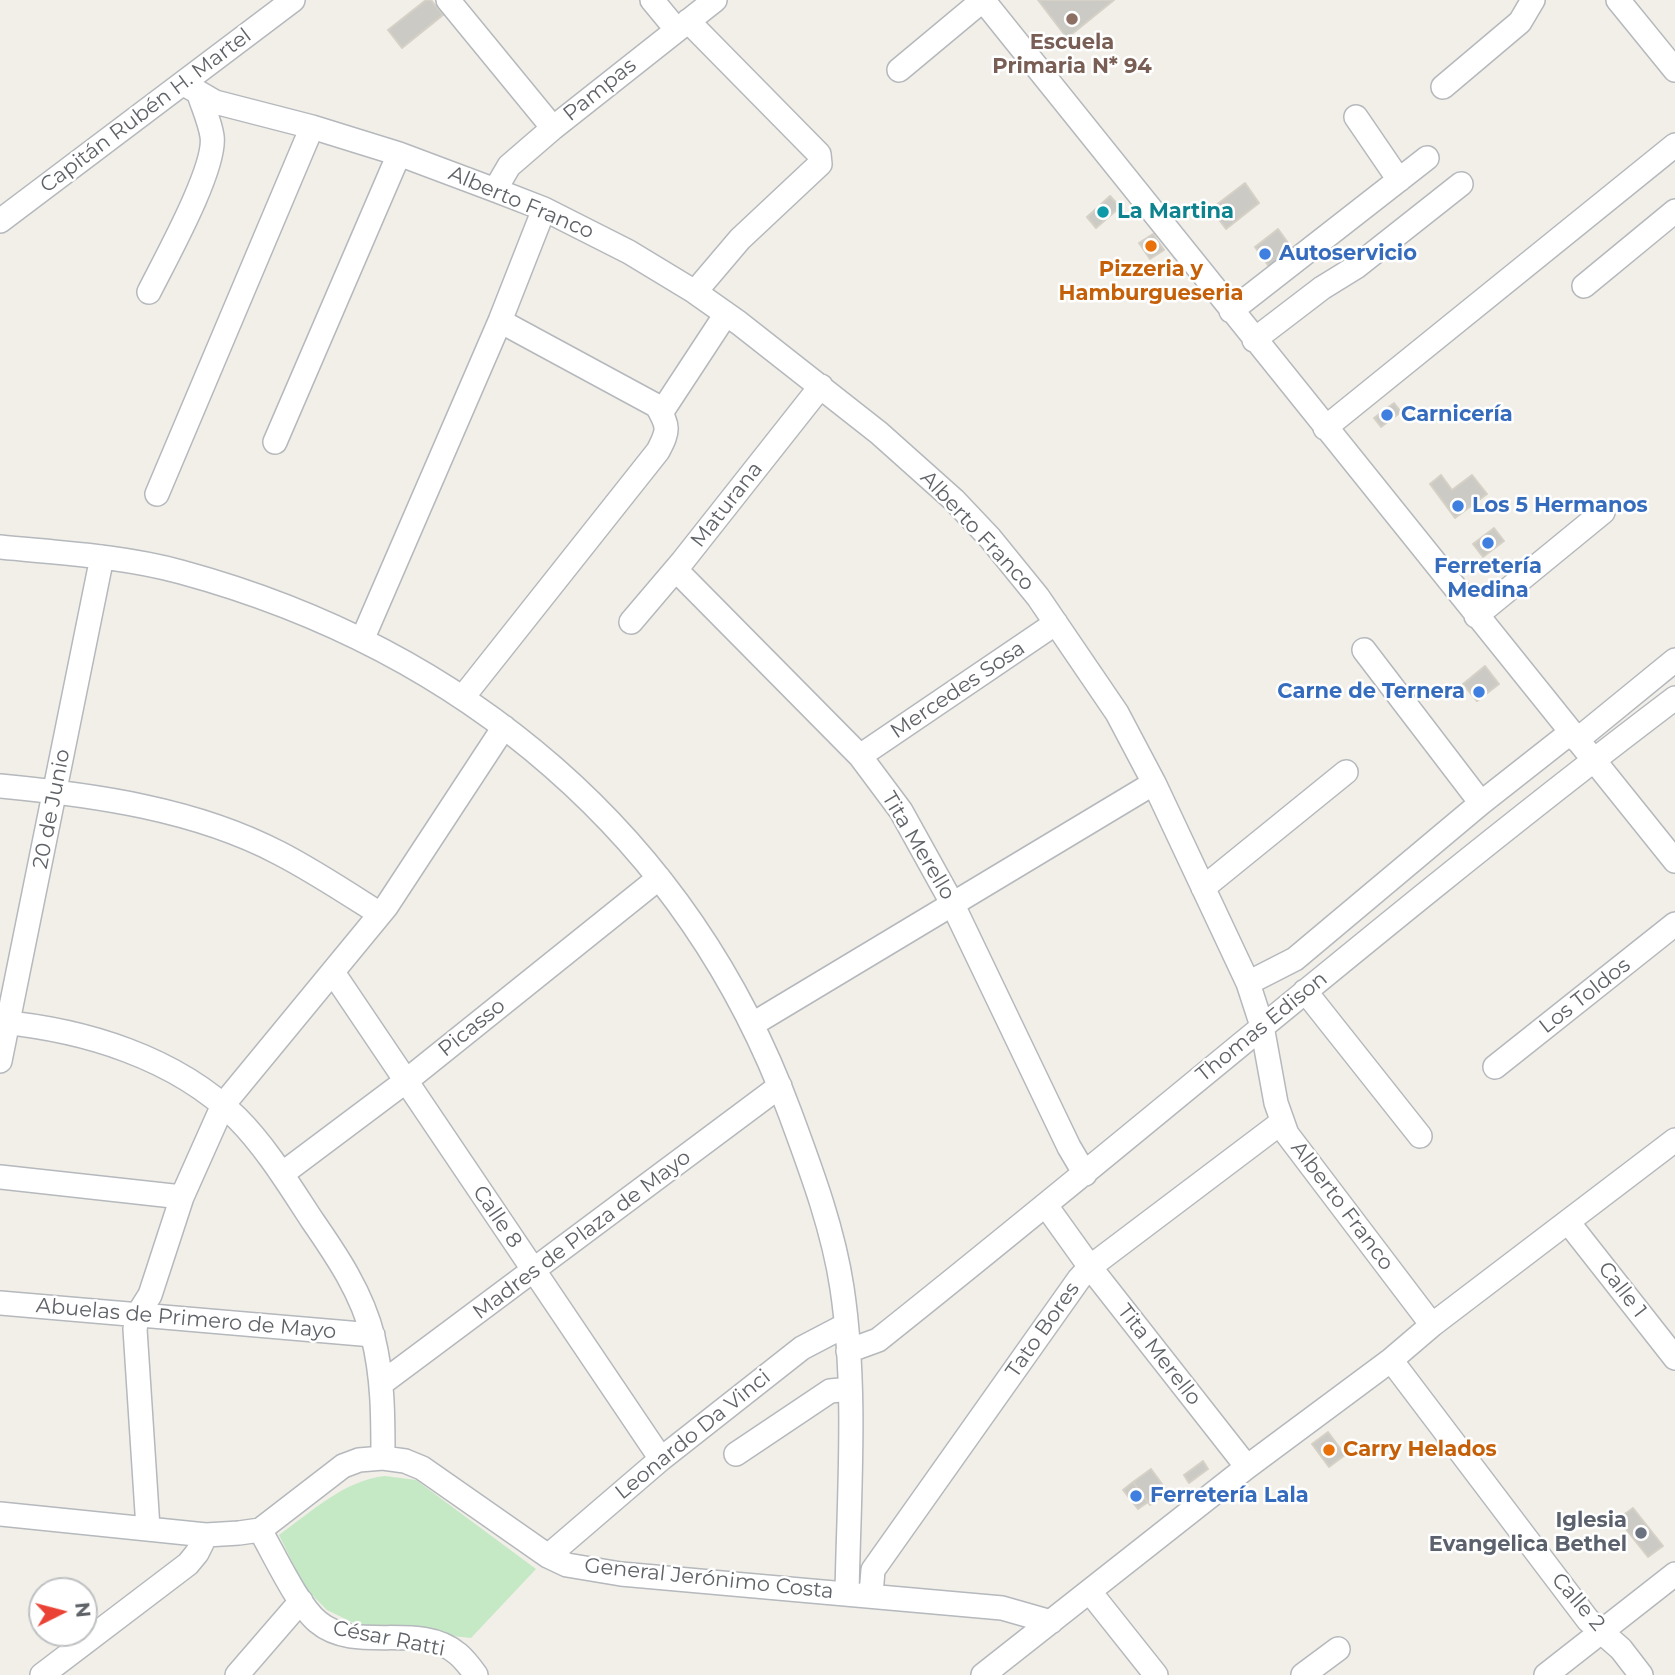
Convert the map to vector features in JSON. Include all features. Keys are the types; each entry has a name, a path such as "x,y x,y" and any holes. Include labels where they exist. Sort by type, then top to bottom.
{"street":[{"name":"Capitán Rubén H. Martel","path":"0,221 192,89 293,0"},
{"path":"448,0 553,128"},
{"path":"652,0 819,154 820,164 740,239 695,292"},
{"name":"Pampas","path":"495,190 509,166 715,0"},
{"path":"899,70 983,0 1675,861"},
{"path":"1443,87 1520,22 1533,0"},
{"path":"1618,0 1675,70"},
{"name":"Alberto Franco","path":"192,89 215,102 312,127 399,154 544,209 629,252 695,292 821,386 954,500 990,538 1038,597 1117,713 1154,783 1248,983 1262,1026 1276,1103 1287,1134 1432,1325"},
{"path":"149,292 205,175 212,149 212,135 192,89"},
{"path":"1356,117 1399,180"},
{"path":"157,494 312,127"},
{"path":"1325,428 1675,145"},
{"path":"275,442 399,154"},
{"path":"1231,311 1427,158"},
{"path":"1255,340 1322,288 1356,267 1461,184"},
{"path":"362,640 500,321 544,209"},
{"path":"1584,286 1675,211"},
{"path":"661,413 726,314"},
{"path":"463,697 658,451 667,433 666,421 657,406 500,321"},
{"name":"Maturana","path":"631,622 676,570 821,386"},
{"path":"1476,616 1603,512"},
{"path":"0,547 102,557 179,572 262,598 362,640 400,658 463,697 504,727 592,801 627,837 712,952 753,1024 780,1086 819,1191 842,1285 848,1351 850,1389 847,1593"},
{"name":"20 de Junio","path":"0,1061 4,1023 56,791 102,557"},
{"name":"Tita Merello","path":"676,570 860,756 901,811 952,903 1069,1147 1085,1174"},
{"name":"Mercedes Sosa","path":"860,756 1056,623"},
{"path":"1364,650 1481,803"},
{"name":"Thomas Edison","path":"1248,983 1295,959 1481,803 1675,660"},
{"name":"Thomas Edison","path":"848,1351 878,1340 1047,1207 1305,991 1592,761 1675,698"},
{"path":"148,1528 135,1329 138,1314 150,1295 182,1197 223,1105 334,974 380,915 504,727"},
{"path":"1203,888 1346,772"},
{"path":"753,1024 1154,783"},
{"path":"0,786 56,791 111,801 217,827 277,852 380,915"},
{"name":"Picasso","path":"282,1174 406,1082 659,878"},
{"name":"Los Toldos","path":"1495,1067 1675,924"},
{"name":"Calle 8","path":"334,974 661,1459"},
{"path":"1305,991 1420,1136"},
{"path":"4,1023 54,1030 113,1045 141,1056 186,1080 223,1105 239,1120 282,1174 345,1268 359,1298 373,1335 383,1383 383,1458"},
{"name":"Madres de Plaza de Mayo","path":"383,1383 780,1086"},
{"name":"Tato Bores","path":"871,1595 873,1570 1090,1267 1282,1122"},
{"path":"983,1675 1247,1468 1675,1140"},
{"path":"0,1177 182,1197"},
{"name":"Tita Merello","path":"1047,1207 1090,1267 1247,1468"},
{"name":"Calle 1","path":"1568,1222 1675,1358"},
{"name":"Abuelas de Primero de Mayo","path":"0,1303 373,1335"},
{"name":"Leonardo Da Vinci","path":"548,1556 661,1459 802,1348 846,1325"},
{"name":"Calle 2","path":"1391,1360 1588,1620 1621,1649 1641,1675"},
{"path":"736,1454 830,1391 850,1389"},
{"name":"General Jerónimo Costa","path":"260,1530 343,1466 359,1460 383,1458 405,1461 430,1472 548,1556 567,1564 621,1574 1002,1608 1051,1622"},
{"path":"0,1514 206,1535 260,1530"},
{"name":"César Ratti","path":"260,1530 301,1601 318,1623 352,1635 436,1643 457,1653 471,1673"},
{"path":"42,1675 188,1564 206,1535"},
{"path":"1546,1675 1675,1574"},
{"path":"1090,1592 1156,1675"},
{"path":"237,1675 301,1601"},
{"path":"1303,1675 1338,1649"}],"green space":[{"path":"385,1476 416,1480 536,1569 471,1638 360,1626 327,1610 305,1588 279,1535 342,1490"}],"building":[{"path":"426,0 431,0 443,15 402,48 388,30"},
{"name":"Escuela Primaria N* 94","path":"1038,0 1114,0 1067,38"},
{"path":"1245,183 1259,203 1226,229 1211,209"},
{"name":"La Martina","path":"1110,196 1120,207 1096,228 1087,217"},
{"path":"1278,229 1294,251 1270,268 1255,247"},
{"name":"Pizzeria y Hamburgueseria","path":"1153,234 1164,250 1150,259 1139,243"},
{"name":"Carnicería","path":"1394,403 1401,412 1381,427 1374,418"},
{"name":"Los 5 Hermanos","path":"1441,475 1452,490 1472,475 1487,494 1455,518 1430,484"},
{"name":"Ferretería Medina","path":"1494,528 1504,541 1483,557 1473,544"},
{"name":"Carne de Ternera","path":"1485,666 1499,684 1477,701 1463,684"},
{"name":"Carry Helados","path":"1328,1432 1345,1455 1329,1467 1312,1444"},
{"path":"1203,1461 1208,1469 1189,1483 1184,1475"},
{"path":"1151,1469 1168,1492 1150,1505 1133,1482"},
{"name":"Ferretería Lala","path":"1133,1482 1148,1502 1138,1509 1123,1490"},
{"name":"Iglesia Evangelica Bethel","path":"1633,1508 1663,1546 1648,1557 1618,1519"}],"place":[{"name":"Escuela Primaria N* 94","path":"1072,19"},
{"name":"La Martina","path":"1103,212"},
{"name":"Pizzeria y Hamburgueseria","path":"1151,246"},
{"name":"Autoservicio","path":"1265,254"},
{"name":"Carnicería","path":"1387,415"},
{"name":"Los 5 Hermanos","path":"1458,506"},
{"name":"Ferretería Medina","path":"1488,543"},
{"name":"Carne de Ternera","path":"1479,692"},
{"name":"Carry Helados","path":"1329,1450"},
{"name":"Ferretería Lala","path":"1136,1496"},
{"name":"Iglesia Evangelica Bethel","path":"1641,1533"}]}
